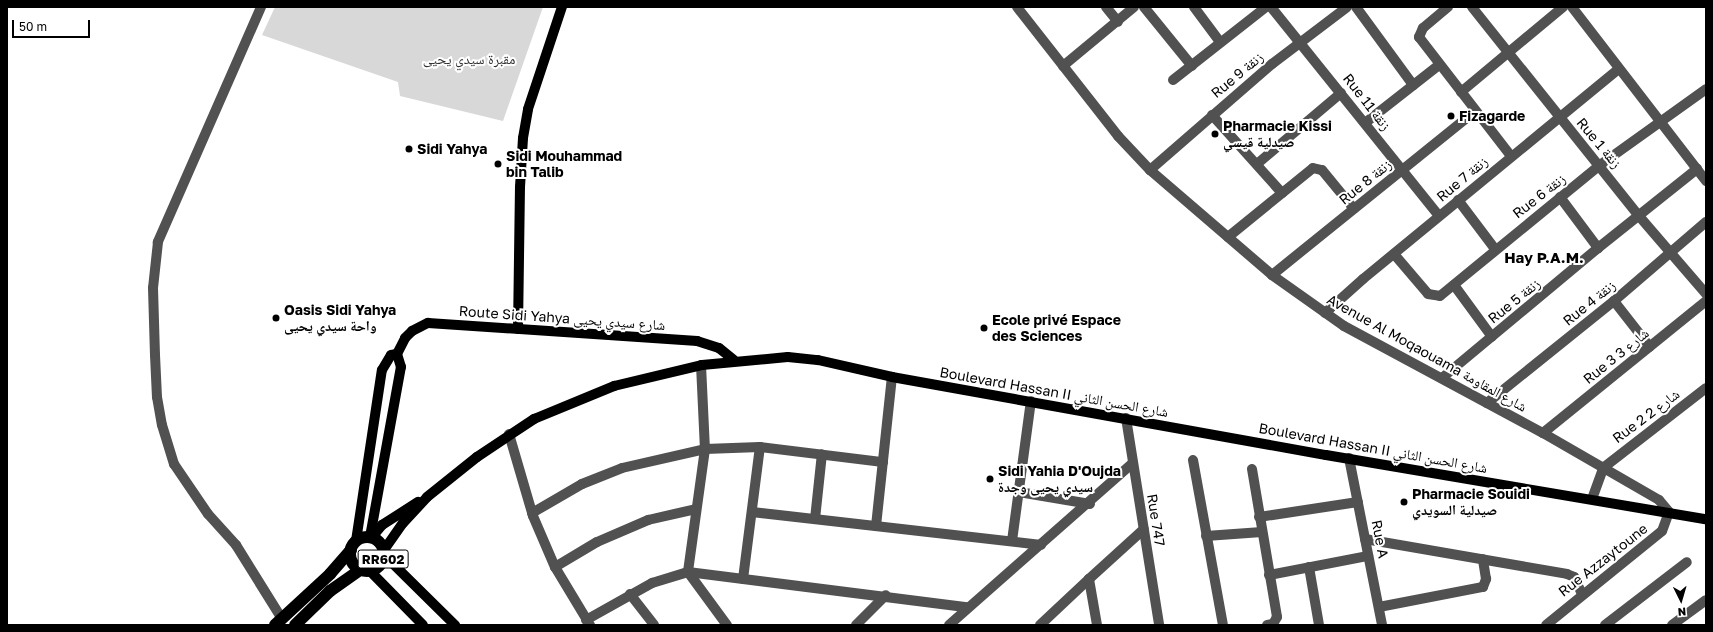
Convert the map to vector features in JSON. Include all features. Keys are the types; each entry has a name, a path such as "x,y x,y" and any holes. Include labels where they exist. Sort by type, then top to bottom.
{"highway":[{"name":"RR602","path":"279,622 330,574 354,546 371,537 380,542 384,552 379,566 365,570 330,591 295,625"},
{"name":"RR602","path":"354,546 353,562 365,570"}],"main road":[{"path":"518,329 520,187 524,138 528,110 562,7"},
{"name":"Route Sidi Yahya شارع سيدي يحيى","path":"354,546 382,370 391,355 397,354 405,338 412,331 428,324 697,341 719,348 734,360"},
{"name":"RR602","path":"371,537 380,479 401,367 397,354"},
{"name":"Boulevard Hassan II شارع الحسن الثاني","path":"371,537 382,525 396,514 427,497 509,434 534,419 614,386 701,365 734,360 788,357 818,360 892,377 1349,458 1706,519"},
{"path":"365,479 380,479"},
{"name":"Boulevard Hassan II شارع الحسن الثاني","path":"384,552 403,523 427,497"},
{"path":"384,552 455,625"},
{"path":"365,570 423,625"}],"street":[{"path":"261,7 158,242 153,288 157,397 162,425 174,464 208,514 236,545 279,622"},
{"name":"Avenue Al Moqaouama شارع المقاومة","path":"1017,7 1118,136 1150,170 1272,275 1325,313 1654,496 1669,512"},
{"path":"1106,7 1118,22"},
{"path":"1063,66 1118,22 1134,7"},
{"path":"1144,7 1192,66"},
{"path":"1194,7 1220,42"},
{"path":"1173,80 1266,7"},
{"name":"Rue 11 زنقة","path":"1271,7 1301,42 1439,216"},
{"path":"1356,7 1413,85"},
{"path":"1448,7 1418,34 1439,65 1511,156"},
{"name":"Rue 1 زنقة","path":"1472,7 1559,117 1600,165 1639,216 1706,294"},
{"path":"1461,92 1563,7"},
{"path":"1572,7 1663,122 1706,181"},
{"name":"Rue 9 زنقة","path":"1150,170 1212,115 1340,9"},
{"path":"1365,123 1439,65"},
{"name":"Rue 7 زنقة","path":"1325,313 1511,156 1620,69"},
{"name":"Rue 6 زنقة","path":"1394,254 1428,294 1437,297 1454,285 1495,249 1600,165 1663,122 1706,89"},
{"path":"1257,164 1341,93"},
{"name":"Rue 8 زنقة","path":"1272,275 1475,110"},
{"path":"1212,115 1282,193"},
{"path":"1228,237 1306,173 1317,167 1327,175 1354,209"},
{"name":"Rue 5 زنقة","path":"1442,378 1598,248 1697,169"},
{"path":"1560,197 1598,248"},
{"path":"1458,200 1495,249"},
{"name":"Rue 4 زنقة","path":"1487,403 1614,301 1706,222"},
{"path":"1454,285 1492,336"},
{"path":"1614,301 1650,347"},
{"name":"Rue 3 شارع 3","path":"1543,433 1706,301"},
{"path":"701,365 704,449 688,572 727,625"},
{"path":"876,526 892,377"},
{"name":"Rue 2 شارع 2","path":"1603,468 1706,388"},
{"path":"1012,541 1031,401"},
{"name":"Rue 747","path":"1126,418 1159,625"},
{"path":"509,434 532,513 555,567 588,622 630,594 652,583 688,572 886,595 968,607"},
{"path":"532,513 582,484 622,468 704,449 760,447 883,462"},
{"path":"743,579 760,447"},
{"path":"815,519 822,454"},
{"name":"Rue A","path":"1349,458 1382,625"},
{"path":"1193,460 1223,625"},
{"path":"949,625 968,607 1090,504 1133,463"},
{"path":"1592,499 1603,468"},
{"path":"1252,469 1277,617 1273,624 1268,625"},
{"path":"1019,492 1090,504"},
{"path":"1259,517 1358,502"},
{"path":"555,567 597,542 648,520 696,509"},
{"path":"752,512 1041,545"},
{"name":"Rue Azzaytoune","path":"1546,625 1582,594 1656,538 1666,525 1669,512"},
{"path":"1040,625 1144,529"},
{"path":"1206,536 1262,532"},
{"path":"1365,539 1483,558 1567,574 1574,577 1582,594"},
{"path":"1269,575 1368,556"},
{"path":"1379,607 1483,587 1486,579 1483,558"},
{"path":"1605,625 1687,562"},
{"path":"1309,567 1319,625"},
{"path":"1089,579 1097,625"},
{"path":"630,594 654,625"},
{"path":"856,625 886,595"},
{"path":"1672,625 1706,600"}],"green space":[{"name":"مقبرة سيدي يحيى","path":"275,7 543,7 503,121 400,96 398,82 262,35"}],"place":[{"name":"Fizagarde","path":"1451,116"},
{"name":"Pharmacie Kissi صيدلية قيسي","path":"1215,134"},
{"name":"Sidi Yahya","path":"409,149"},
{"name":"Sidi Mouhammad bin Talib","path":"498,164"},
{"name":"Oasis Sidi Yahya واحة سيدي يحيى","path":"276,318"},
{"name":"Ecole privé Espace des Sciences","path":"984,328"},
{"name":"Sidi Yahia D'Oujda سيدي يحيى وجدة","path":"990,479"},
{"name":"Pharmacie Souidi صيدلية السويدي","path":"1404,502"}],"district":[{"name":"Hay P.A.M.","path":"1544,258"}]}
